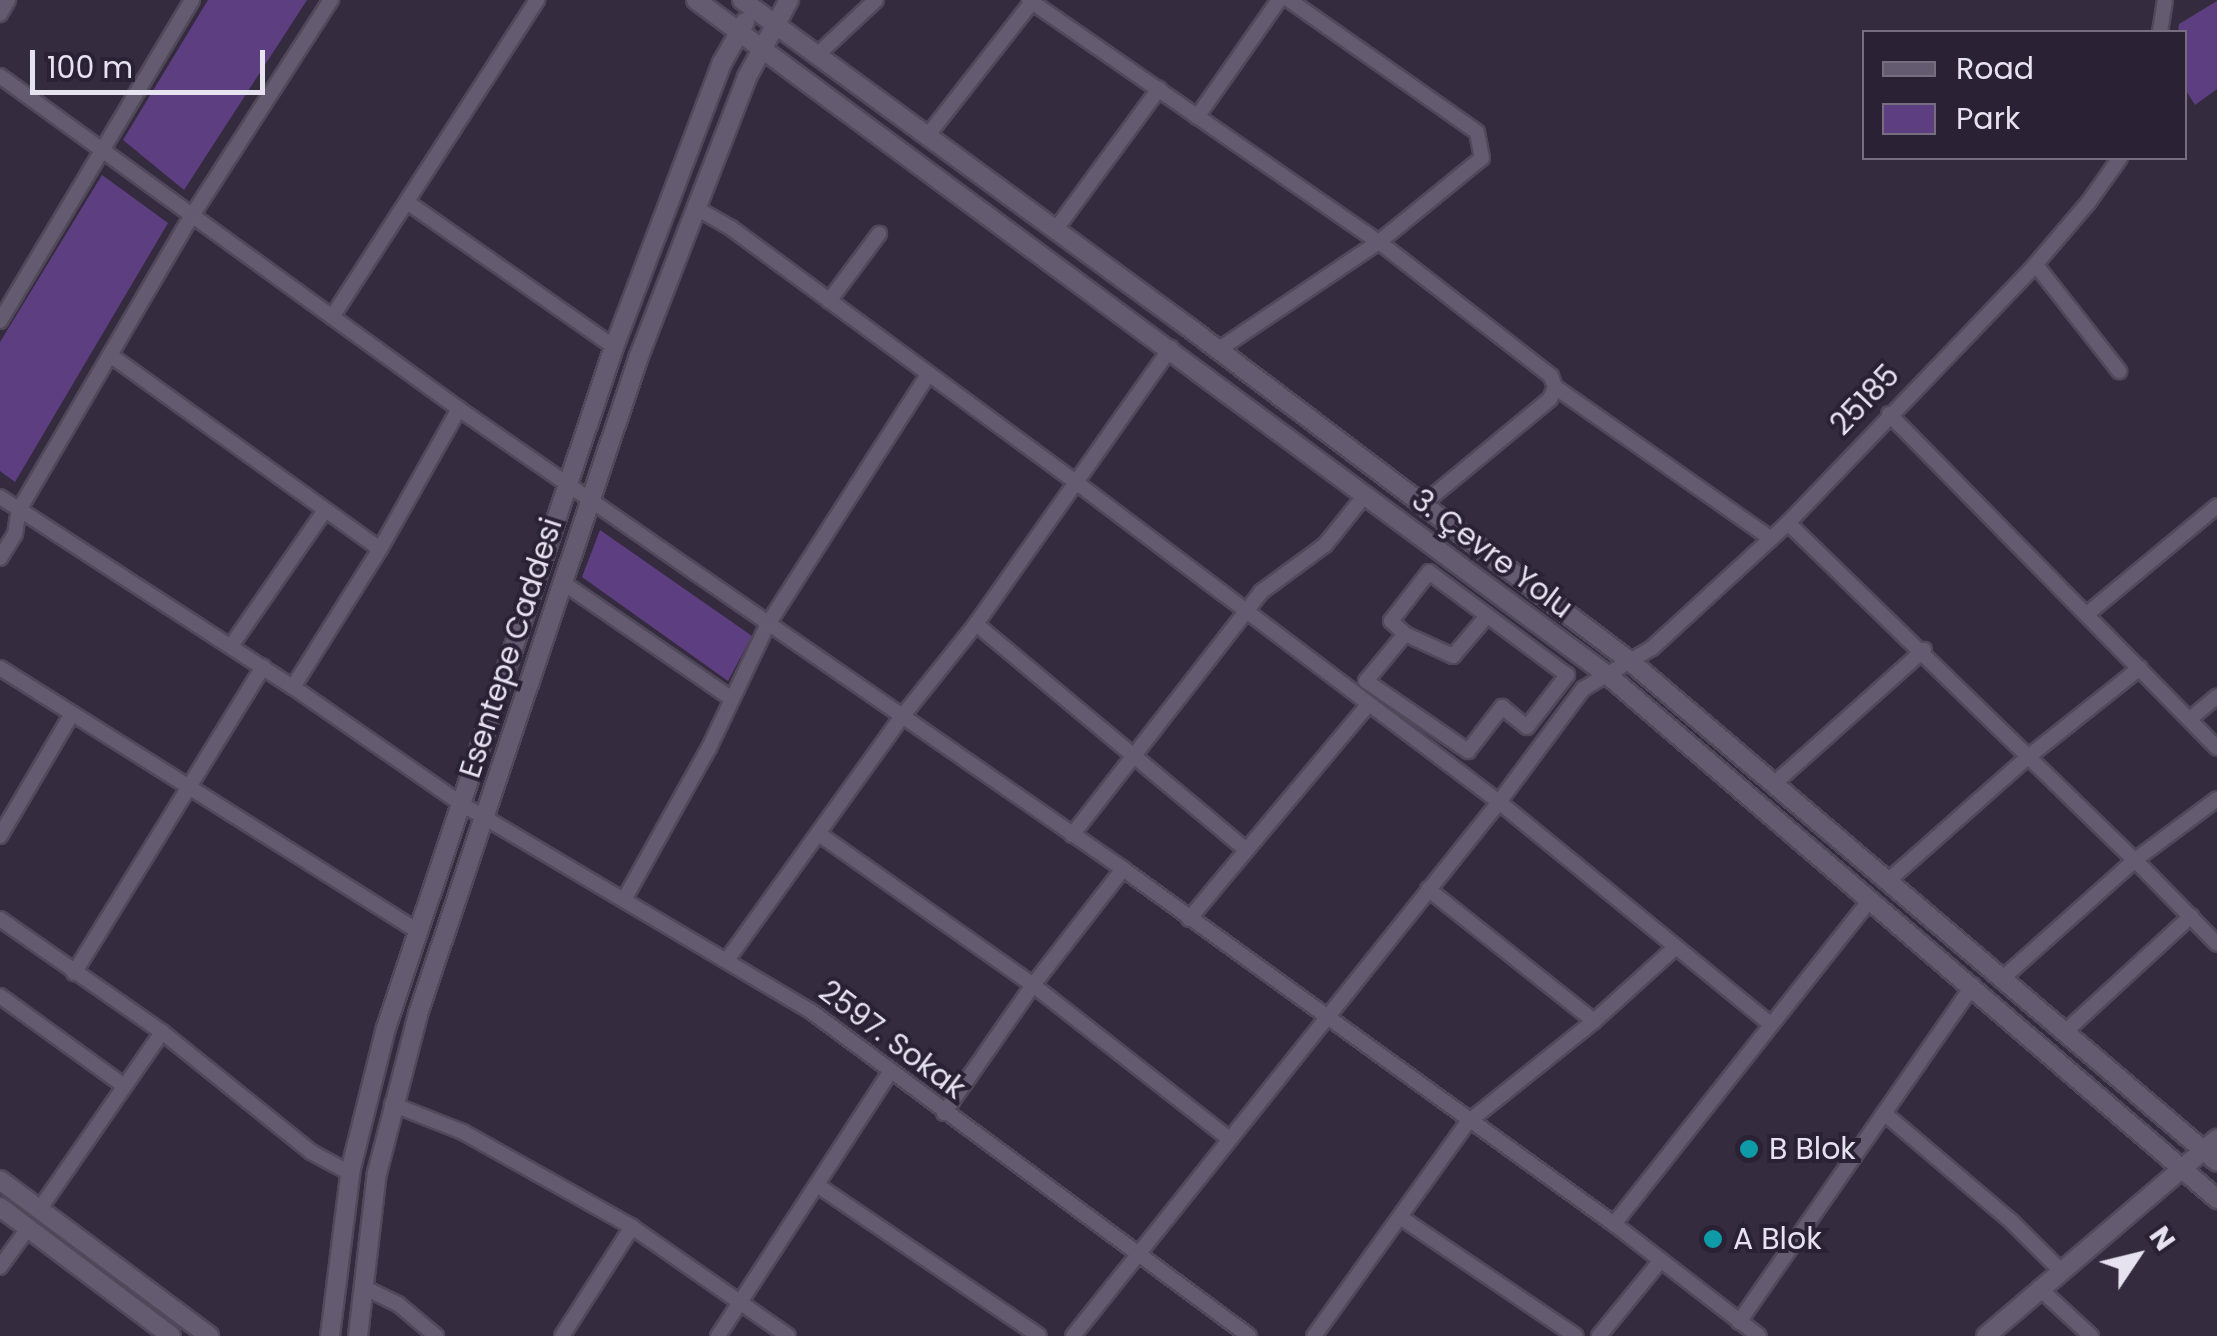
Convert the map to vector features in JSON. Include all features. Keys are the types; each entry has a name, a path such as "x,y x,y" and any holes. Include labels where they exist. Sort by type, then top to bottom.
{"main road":[{"name":"3. Çevre Yolu","path":"696,0 1171,348 1610,677 1973,984 2217,1199"},
{"name":"Esentepe Caddesi","path":"358,1336 377,1173 392,1104 485,814 589,501 696,208 763,47 789,0"},
{"name":"3. Çevre Yolu","path":"751,2 1631,662 2066,1031 2213,1150"},
{"name":"Esentepe Caddesi","path":"327,1336 350,1173 372,1075 614,346 722,63 751,2"},
{"path":"1986,1336 2184,1168 2213,1150"},
{"path":"0,1180 209,1336"},
{"path":"0,1207 171,1336"}],"street":[{"path":"0,14 8,0"},
{"path":"0,321 192,0"},
{"path":"0,558 15,534 20,510 193,214 331,0"},
{"path":"332,318 538,0"},
{"path":"818,54 876,0"},
{"path":"1197,117 1278,0"},
{"path":"1218,350 1378,242 1482,158 1477,132 1288,0"},
{"path":"2160,30 2165,0"},
{"path":"928,135 1031,1 1378,242 1551,376 1555,388 1770,538"},
{"path":"0,76 458,409 1122,869 1614,1224 1759,1336"},
{"path":"1056,229 1160,89"},
{"name":"25185","path":"1073,1336 1134,1254 1499,802 1584,689 1631,662 1788,523 2036,265 2118,160"},
{"path":"406,202 614,346"},
{"path":"696,208 731,228 1074,480 1499,802 1770,1024"},
{"path":"829,301 879,234"},
{"path":"2036,265 2119,372"},
{"path":"727,960 901,718 976,624 1074,480 1171,348"},
{"path":"110,355 380,549"},
{"path":"624,898 732,699 768,624 928,375"},
{"path":"1423,504 1550,399 1555,388"},
{"path":"293,687 380,549 458,409"},
{"path":"1890,414 2217,748"},
{"path":"1072,836 1245,610 1272,582 1325,545 1366,494"},
{"name":"2597. Sokak","path":"0,497 293,687 460,802 812,1012 1249,1336"},
{"path":"2087,614 2217,506"},
{"path":"231,646 326,510"},
{"path":"1788,523 1924,650 2217,944"},
{"path":"1405,634 1366,681 1468,751 1502,707 1527,727 1567,675 1488,616 1429,572 1390,621 1405,634 1453,656 1488,616"},
{"path":"562,582 732,699"},
{"path":"976,624 1246,850"},
{"path":"1775,783 1924,650"},
{"path":"74,973 262,667"},
{"path":"0,668 418,932"},
{"path":"1890,879 2028,756 2140,668"},
{"path":"2190,719 2217,696"},
{"path":"1189,919 1369,704"},
{"path":"0,836 72,714"},
{"path":"1422,744 1434,730"},
{"path":"2004,977 2135,860 2217,799"},
{"path":"819,834 1033,985 1228,1138"},
{"path":"944,1113 1033,985 1122,869"},
{"path":"1428,890 1594,1021"},
{"path":"1614,1224 1871,899"},
{"path":"2066,1031 2191,916"},
{"path":"0,919 162,1032 312,1152 350,1173"},
{"path":"1314,1336 1468,1122 1594,1021 1676,947"},
{"path":"1739,1322 1973,984"},
{"path":"0,996 124,1085"},
{"path":"41,1207 162,1032"},
{"path":"718,1336 890,1072"},
{"path":"392,1104 462,1132 632,1227 788,1336"},
{"path":"1884,1113 2011,1221 2060,1270"},
{"path":"817,1185 1039,1336"},
{"path":"1400,1217 1576,1336"},
{"path":"0,1268 29,1226"},
{"path":"562,1336 632,1227"},
{"path":"1599,1336 1661,1260"},
{"path":"364,1287 398,1304 436,1336"},
{"path":"2039,1288 2091,1336"}],"green space":[{"path":"208,0 307,0 184,190 123,140"},
{"path":"2217,1 2217,89 2195,105 2187,92 2187,30 2178,30 2179,24"},
{"path":"102,175 168,223 15,482 0,471 0,342"},
{"path":"600,530 752,636 728,681 582,577"}],"place":[{"name":"B Blok","path":"1749,1149"},
{"name":"A Blok","path":"1713,1239"}]}
